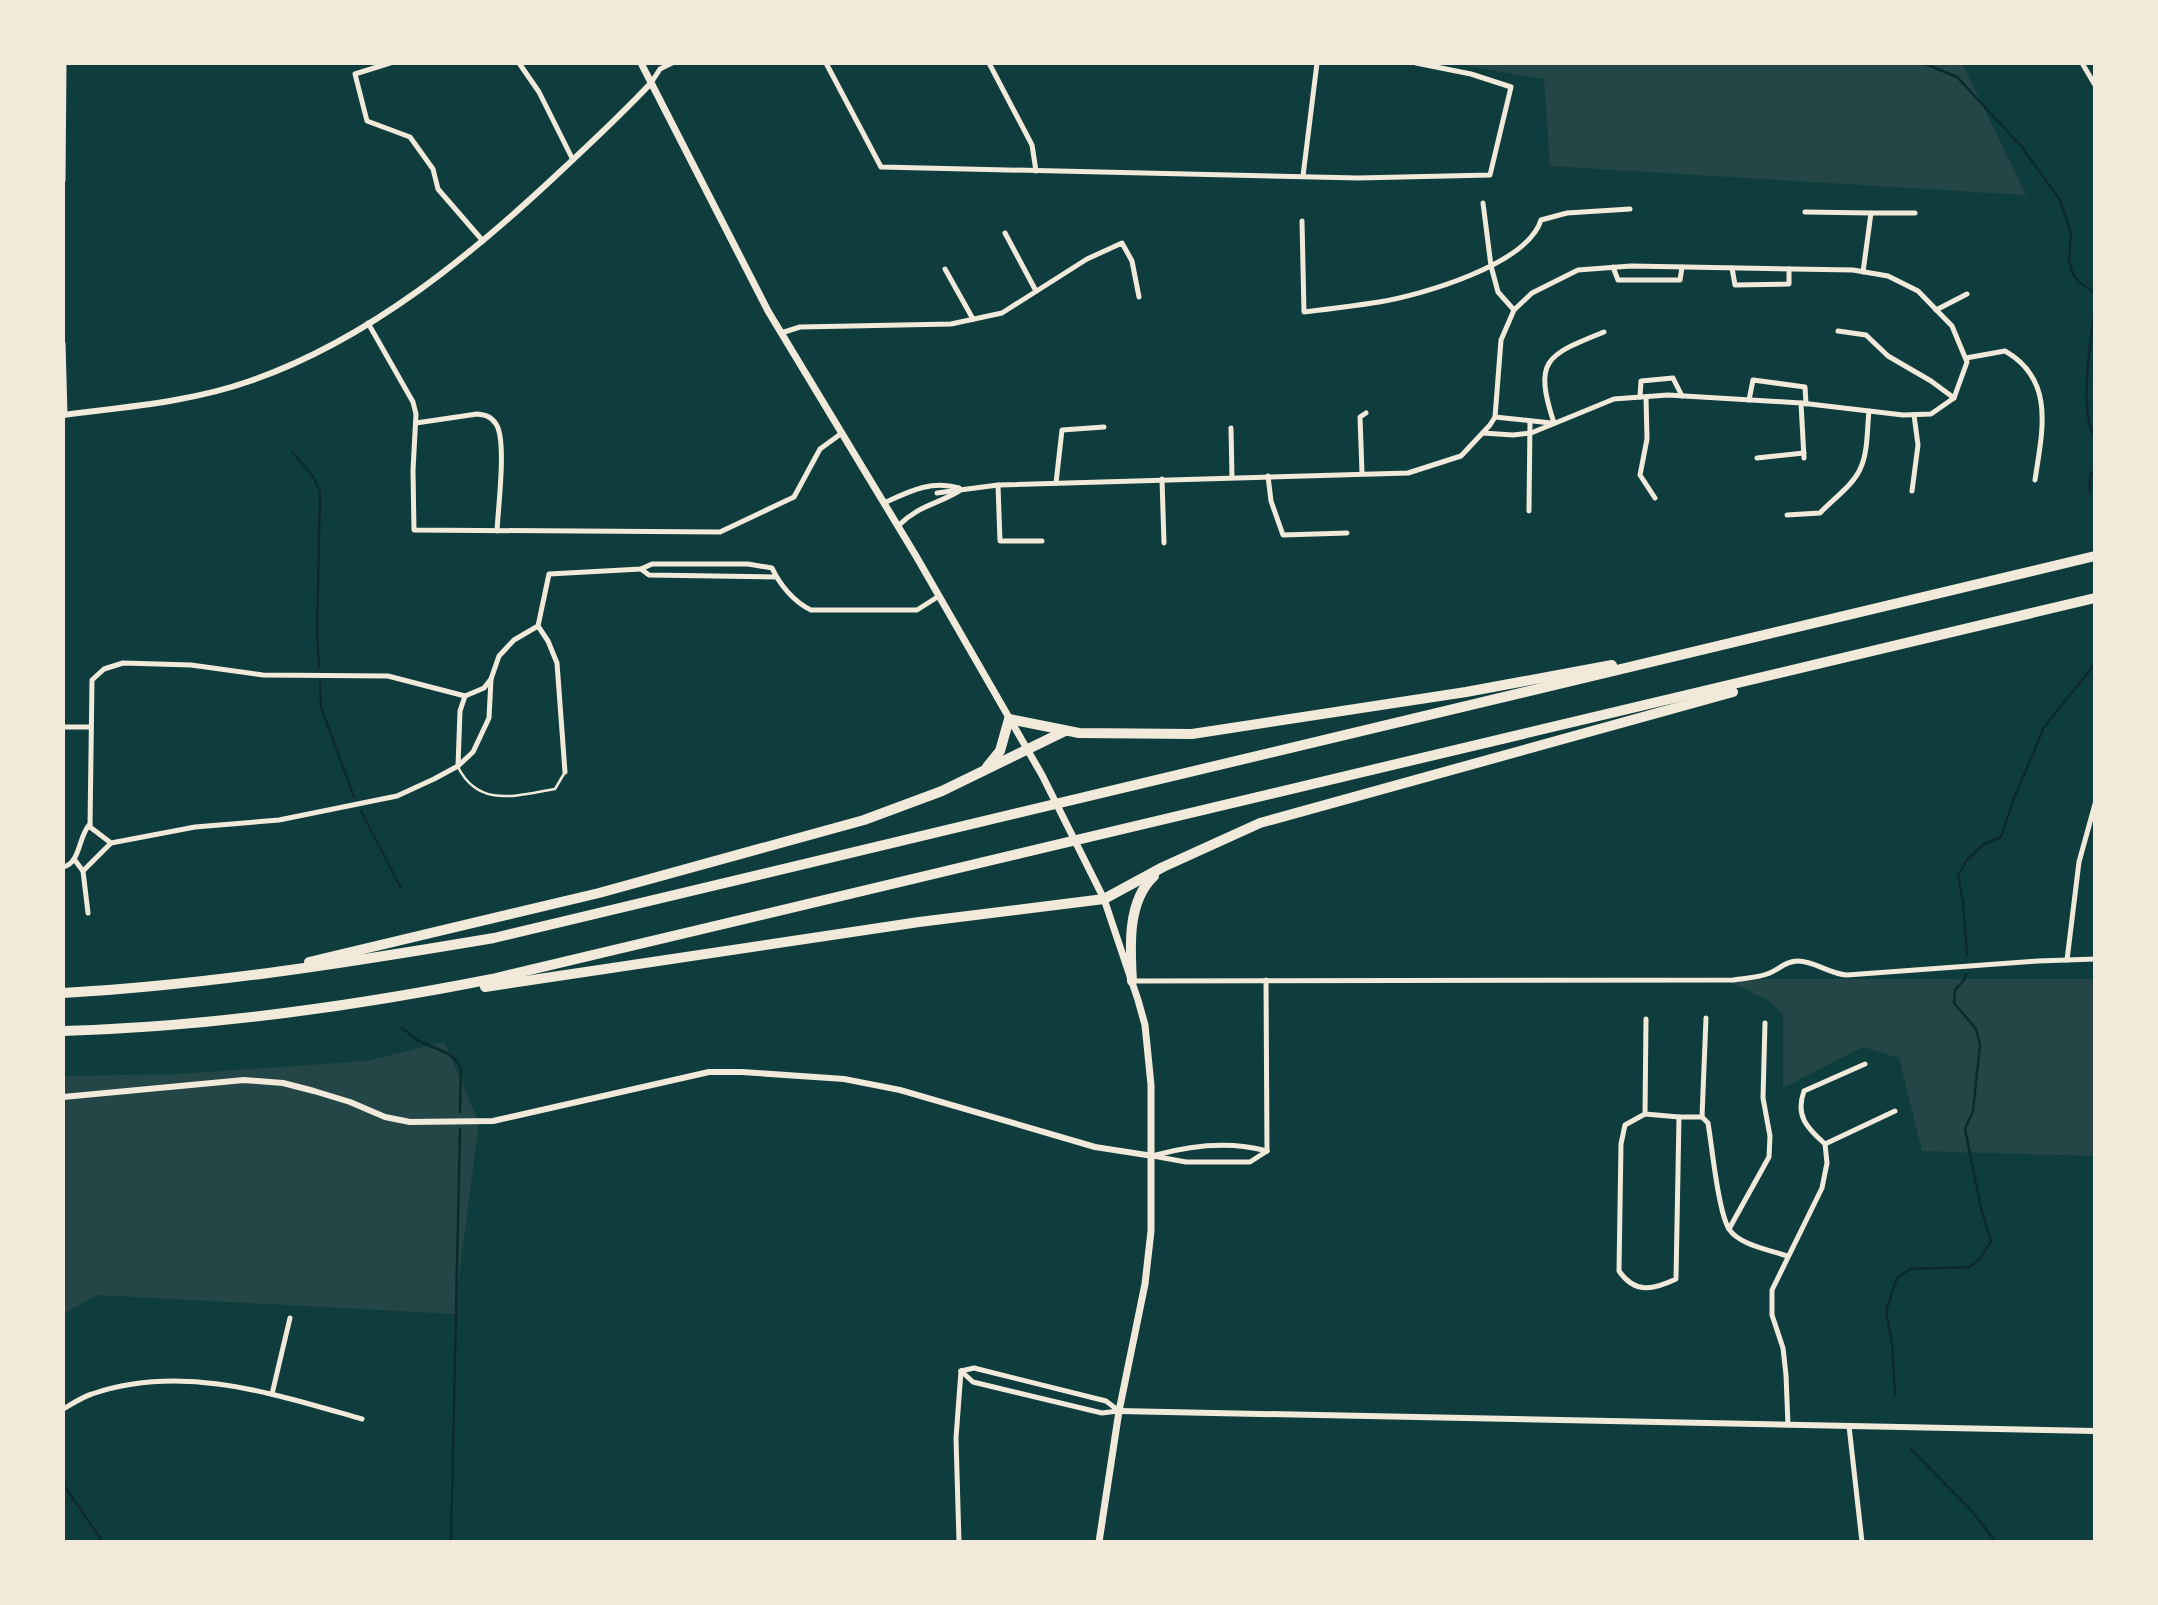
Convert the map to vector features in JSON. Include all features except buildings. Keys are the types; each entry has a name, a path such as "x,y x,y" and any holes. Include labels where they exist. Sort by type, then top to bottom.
{"highway":[{"path":"63,993 202,982 339,964 494,938 2095,556"},
{"path":"63,1031 228,1020 330,1009 551,966 2095,598"},
{"path":"984,770 1000,751 1009,719 1065,731 1192,734 1466,692 1712,646"},
{"path":"377,1001 919,922 1104,900 1163,867 1260,823 1877,652"},
{"path":"202,982 328,958 599,893 753,852 904,807 1065,731"},
{"path":"1132,981 1131,949 1139,895 1148,881 1163,867"}],"main road":[{"path":"641,63 781,333 898,526 1042,775 1104,900 1132,981 1144,1025 1149,1057 1153,1156 1151,1231 1146,1275 1119,1411 1099,1542"}],"street":[{"path":"63,181 64,63"},
{"path":"390,63 355,75 366,121 410,137 433,169 438,189 483,241"},
{"path":"519,63 539,92 573,160"},
{"path":"63,343 64,414 172,400 247,382 340,340 393,307 505,224 624,112 660,69 673,63"},
{"path":"826,63 881,167 1358,178 1490,176 1511,88 1471,74 1416,63"},
{"path":"989,63 1032,145 1036,171"},
{"path":"1303,176 1317,63"},
{"path":"2082,63 2095,85"},
{"path":"1483,203 1491,266 1498,292 1514,310"},
{"path":"1302,221 1304,312 1380,302 1445,286 1491,266 1524,245 1539,228 1541,220 1567,213 1630,209"},
{"path":"1805,212 1915,214"},
{"path":"1863,272 1871,214"},
{"path":"1005,233 1036,291"},
{"path":"781,333 800,327 951,324 1002,313 1087,259 1122,243 1132,261 1139,297"},
{"path":"1614,267 1618,280 1680,280 1682,267"},
{"path":"937,493 998,485 1408,472 1461,456 1495,417 1502,340 1514,310 1532,293 1578,270 1614,267 1789,269 1863,272 1888,276 1918,290 1952,326 1968,362 1954,398 1931,414 1914,415 1804,403 1682,396 1643,397 1614,399 1531,433 1483,433"},
{"path":"1732,268 1735,285 1789,284 1789,269"},
{"path":"945,269 973,319"},
{"path":"1937,310 1967,294"},
{"path":"368,323 413,402 416,424 414,530 720,532 794,497 820,449 842,433"},
{"path":"1838,331 1866,335 1888,356 1954,398"},
{"path":"1554,423 1546,398 1544,380 1550,359 1563,348 1604,332"},
{"path":"1966,358 2005,351 2021,360 2038,389 2044,419 2035,480"},
{"path":"1655,498 1640,475 1647,439 1641,381 1673,378 1682,396"},
{"path":"1749,400 1754,380 1805,387 1804,456 1757,458"},
{"path":"1787,515 1820,513 1850,484 1861,468 1866,449 1869,411"},
{"path":"1362,473 1360,417 1366,412"},
{"path":"416,424 477,414 494,421 501,438 497,531"},
{"path":"1912,491 1919,445 1914,415"},
{"path":"1495,417 1554,423"},
{"path":"1529,511 1530,421"},
{"path":"1056,483 1062,430 1104,427"},
{"path":"1231,429 1232,477"},
{"path":"1268,476 1270,501 1283,535 1347,533"},
{"path":"1162,480 1164,543"},
{"path":"884,503 931,485 944,484 962,489"},
{"path":"931,485 937,493"},
{"path":"998,485 1000,541 1042,541"},
{"path":"898,526 919,508 947,498 962,489"},
{"path":"934,502 937,493"},
{"path":"83,871 111,843 195,827 279,820 397,796 458,766 473,752 489,718 491,680 499,656 514,640 538,626 550,574 641,569 652,564 748,564 772,568 794,599 811,610 917,610 939,596"},
{"path":"641,569 649,575 776,577"},
{"path":"538,626 548,640 557,663 565,772"},
{"path":"111,843 90,827 92,680 104,669 123,663 191,665 263,675 388,676 466,696 484,688 491,680"},
{"path":"458,766 460,711 466,696"},
{"path":"63,727 91,727"},
{"path":"2067,960 2080,862 2095,804"},
{"path":"63,867 68,866 74,859 82,833 90,824"},
{"path":"74,859 83,871 88,913"},
{"path":"1132,981 1721,980 1764,975 1786,962 1799,961 1847,975 2095,959"},
{"path":"1266,980 1267,1151"},
{"path":"1706,1018 1702,1116 1708,1123 1719,1196 1729,1229 1740,1239 1787,1256"},
{"path":"1645,1114 1646,1019"},
{"path":"1729,1229 1769,1157 1770,1136 1763,1098 1765,1023"},
{"path":"1788,1425 1783,1348 1772,1315 1772,1290 1822,1188 1827,1163 1825,1144 1807,1128 1799,1105 1804,1091 1865,1064"},
{"path":"63,1097 244,1080 283,1083 304,1088 350,1101 386,1117 410,1122 493,1121 709,1072 742,1072 844,1079 888,1088 1096,1147 1186,1162 1250,1161 1267,1151"},
{"path":"1825,1144 1895,1111"},
{"path":"1679,1118 1676,1279 1660,1286 1642,1288 1626,1282 1619,1271 1621,1144 1625,1125 1645,1114 1679,1118 1702,1116"},
{"path":"1153,1156 1188,1147 1248,1146 1267,1151"},
{"path":"272,1394 290,1318"},
{"path":"961,1371 974,1367 1105,1401 1119,1411"},
{"path":"961,1371 973,1382 1102,1413 1119,1411 2095,1431"},
{"path":"959,1542 956,1438 961,1371"},
{"path":"63,1409 91,1394 152,1381 192,1380 229,1384 362,1419"},
{"path":"1849,1426 1862,1542"}],"lane":[{"path":"458,766 464,779 480,793 507,796 555,789 565,772"}],"shaded area":[{"path":"1451,63 1962,63 2026,195 1550,166 1544,79"},
{"path":"1724,979 2095,979 2095,1156 1922,1151 1899,1058 1863,1047 1783,1088 1783,1014 1769,1001"},
{"path":"444,1042 479,1122 454,1314 97,1295 63,1314 63,1076 177,1074 367,1061"}],"waterway":[{"path":"1923,63 1957,77 2021,146 2060,200 2071,233 2069,261 2073,274 2079,282 2095,293"},
{"path":"2095,309 2086,394 2087,411 2095,436"},
{"path":"292,452 313,476 320,492 317,632 319,668"},
{"path":"2090,491 2090,475 2095,471"},
{"path":"1967,955 1958,876 1967,860 1983,845 2001,837 2044,727 2095,664"},
{"path":"320,683 321,707 354,797"},
{"path":"361,811 401,888"},
{"path":"1895,1395 1892,1342 1886,1311 1897,1278 1910,1269 1969,1267 1980,1259 1991,1241 1981,1208 1965,1129 1973,1111 1980,1045 1976,1029 1954,1003 1955,990 1966,974"},
{"path":"402,1028 419,1041 447,1053 456,1060 461,1068 460,1112"},
{"path":"451,1542 460,1129"},
{"path":"1911,1449 1971,1510 1996,1542"},
{"path":"63,1484 103,1542"}]}
